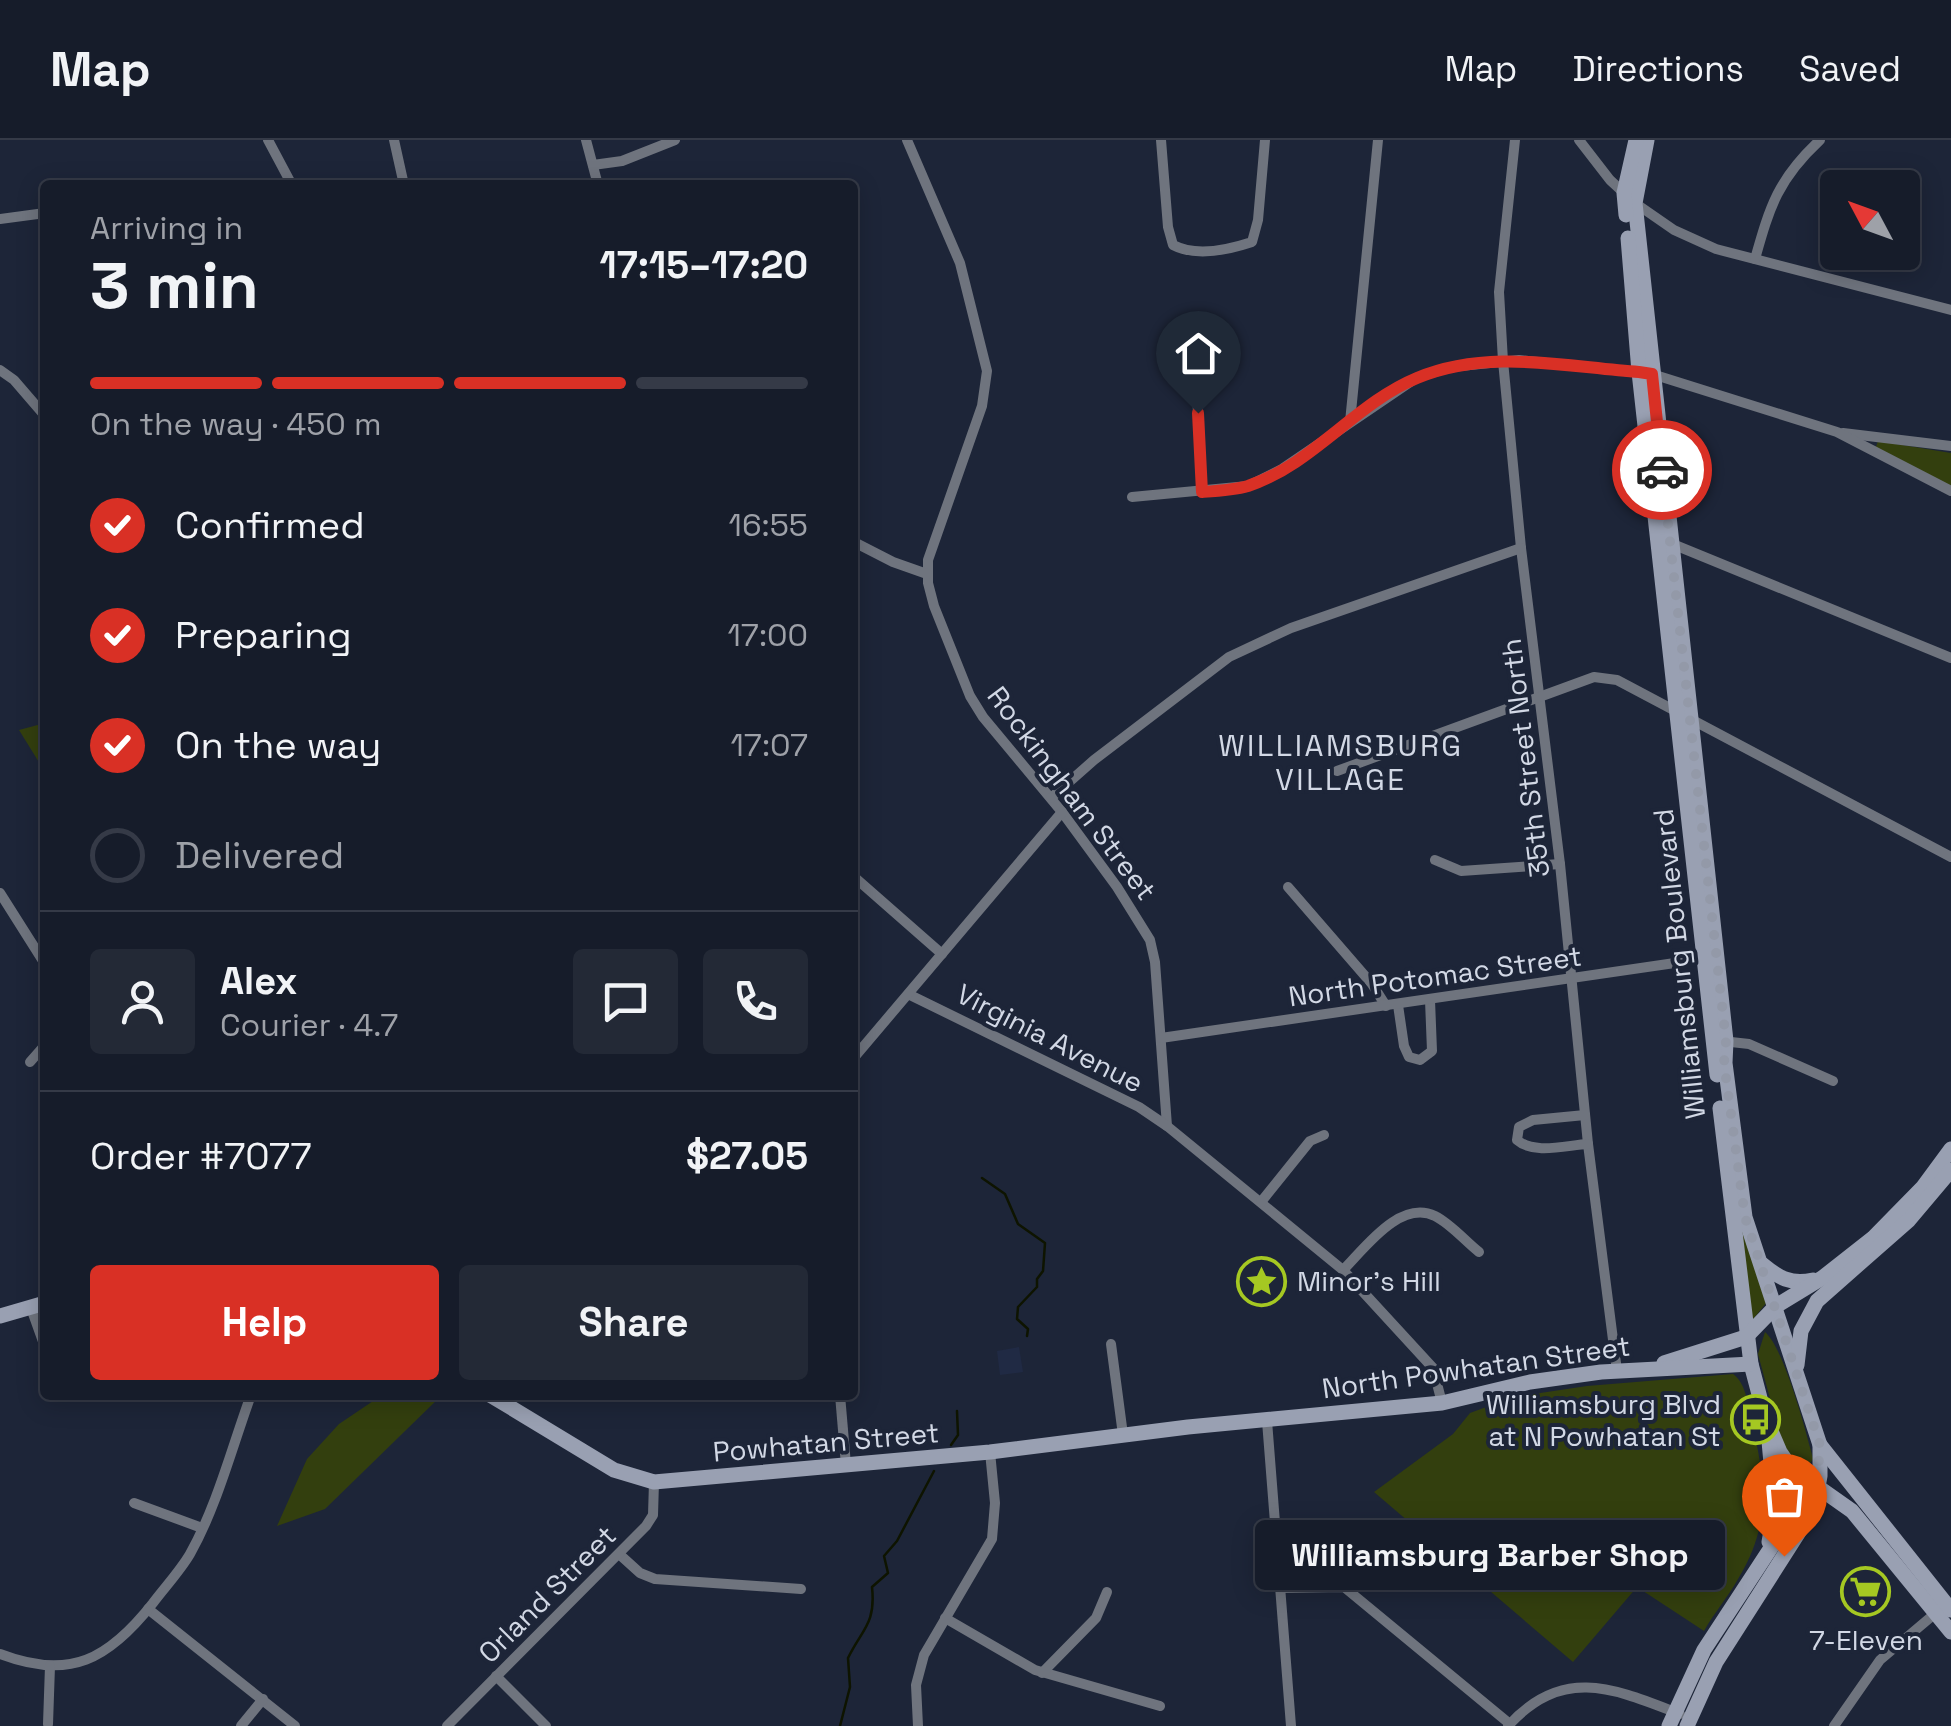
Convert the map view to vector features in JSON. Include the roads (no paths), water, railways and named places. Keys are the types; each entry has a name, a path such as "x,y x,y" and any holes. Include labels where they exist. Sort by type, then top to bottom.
{"main road":[{"name":"Williamsburg Boulevard","path":"1636,140 1630,198 1646,373 1752,1333 1750,1364 1765,1417 1784,1461 1816,1482"},
{"name":"Williamsburg Boulevard","path":"1630,198 1647,140"},
{"name":"Williamsburg Boulevard","path":"1680,1720 1806,1520 1820,1445 1745,1217 1719,1041"},
{"path":"1796,1371 1801,1331 1826,1283 1900,1212 1951,1150"},
{"path":"1752,1333 1776,1306 1826,1283 1895,1234 1951,1170"},
{"path":"1760,1263 1795,1283 1826,1283"},
{"path":"0,1316 38,1305"},
{"path":"1752,1333 1770,1330 1790,1350"},
{"name":"North Powhatan Street","path":"1651,1368 1752,1333"},
{"name":"North Powhatan Street","path":"1188,1427 1442,1402 1530,1382 1617,1371 1750,1364"},
{"name":"Powhatan Street","path":"500,1400 614,1470 654,1482 990,1452 1188,1427"},
{"path":"1765,1417 1775,1508 1767,1553"},
{"path":"1820,1445 1945,1609 1951,1632"},
{"path":"1816,1482 1838,1482 1870,1509"},
{"path":"1816,1482 1852,1511 1945,1609"},
{"path":"1680,1720 1704,1650 1816,1482"},
{"path":"1806,1520 1825,1506 1843,1506 1852,1511"}],"street":[{"path":"268,140 289,180"},
{"path":"394,140 403,180"},
{"path":"586,140 597,180"},
{"path":"593,165 622,161 675,140"},
{"name":"Rockingham Street","path":"907,140 956,250 986,371 982,406 938,529 927,574 934,606 970,696 983,717 1062,812 1150,940 1167,1126"},
{"path":"1161,140 1173,245 1180,249 1210,250 1252,242 1258,220 1265,140"},
{"path":"1350,422 1378,140"},
{"name":"35th Street North","path":"1515,140 1500,292 1503,360 1588,1144 1617,1371"},
{"path":"1579,140 1630,198 1674,230 1716,250 1951,310"},
{"path":"1754,259 1774,194 1820,140"},
{"path":"0,219 40,214"},
{"path":"1132,496 1248,486 1416,378 1451,367 1503,360 1646,373 1837,432 1951,490"},
{"path":"0,370 40,410"},
{"path":"1196,374 1202,492"},
{"path":"1837,432 1951,446"},
{"path":"1665,542 1951,658"},
{"path":"858,544 927,574"},
{"path":"1051,798 1229,656 1290,628 1521,548"},
{"path":"1337,771 1594,676 1617,680 1951,856"},
{"path":"858,1053 1062,812"},
{"path":"1434,860 1461,871 1560,864"},
{"path":"858,879 942,954"},
{"path":"1288,887 1392,1006 1409,1057 1420,1060 1432,1051 1430,1000"},
{"path":"0,894 40,956"},
{"name":"North Potomac Street","path":"1161,1038 1709,958"},
{"name":"Virginia Avenue","path":"910,995 1139,1107 1167,1126 1343,1270 1433,1368 1442,1402"},
{"path":"1719,1041 1749,1044 1833,1081"},
{"path":"30,1062 40,1051"},
{"path":"1585,1115 1533,1120 1520,1126 1518,1140 1525,1147 1536,1148 1588,1144"},
{"path":"1261,1202 1310,1141 1324,1135"},
{"path":"1343,1270 1402,1216 1422,1211 1438,1218 1479,1252"},
{"path":"1111,1344 1123,1435"},
{"path":"0,1654 50,1666 81,1662 111,1649 148,1609 190,1552 249,1400"},
{"path":"840,1400 846,1466"},
{"path":"1267,1421 1291,1726"},
{"path":"918,1726 915,1701 919,1669 992,1539 996,1503 990,1452"},
{"name":"Orland Street","path":"446,1726 652,1519 654,1482"},
{"path":"134,1503 202,1528"},
{"path":"619,1554 644,1576 655,1580 801,1589"},
{"path":"1280,1588 1344,1587 1509,1725 1542,1698 1581,1686 1614,1689 1680,1720"},
{"path":"1042,1673 1096,1618 1107,1592"},
{"path":"148,1609 295,1726"},
{"path":"1834,1726 1880,1660 1945,1609"},
{"path":"945,1618 1012,1660 1042,1673 1160,1706"},
{"path":"48,1724 50,1666"},
{"path":"496,1676 546,1726"},
{"path":"241,1726 263,1699"}],"waterway":[{"path":"982,1178 1005,1194 1018,1224 1045,1243 1043,1271 1037,1287 1018,1307 1017,1319 1028,1329 1027,1336"},
{"path":"951,1445 958,1435 957,1411"},
{"path":"840,1726 850,1687 848,1658 870,1618 872,1587 888,1573 884,1556 897,1541 934,1471"}],"place":[{"name":"Minor's Hill","path":"1262,1281"},
{"name":"Williamsburg Blvd at N Powhatan St","path":"1756,1420"},
{"name":"Williamsburg Barber Shop","path":"1784,1556"},
{"name":"7-Eleven","path":"1866,1592"}],"district":[{"name":"WILLIAMSBURG VILLAGE","path":"1341,762"}]}
